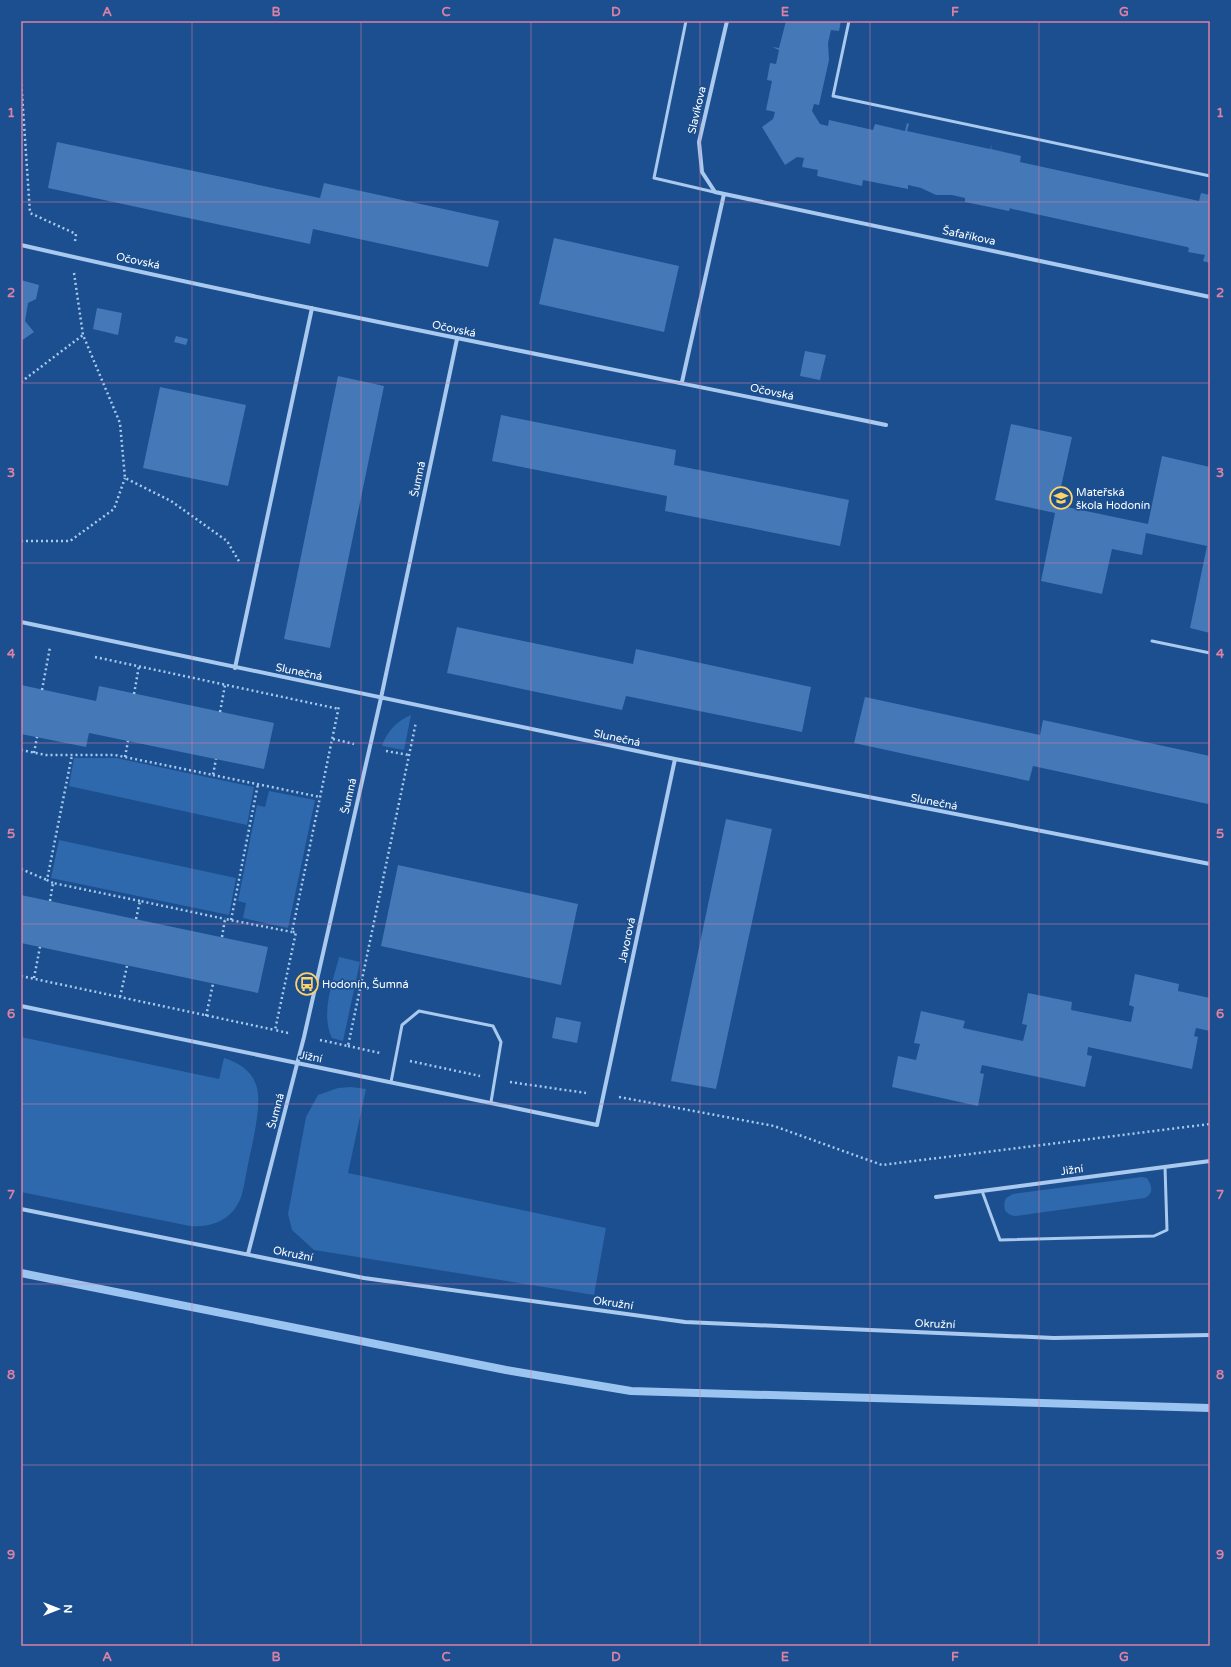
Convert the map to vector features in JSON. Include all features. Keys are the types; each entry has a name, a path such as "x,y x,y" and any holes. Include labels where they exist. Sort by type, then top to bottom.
{"street":[{"name":"Slavíkova","path":"716,192 702,172 698,142 727,21"},
{"path":"682,382 724,194 716,192"},
{"name":"Šafaříkova","path":"724,194 1210,296"},
{"name":"Očovská","path":"21,244 457,339 682,382 886,425"},
{"path":"235,668 312,308"},
{"name":"Šumná","path":"248,1254 298,1064 381,698 457,339"},
{"name":"Slunečná","path":"21,622 676,760 1210,864"},
{"name":"Javorová","path":"597,1125 676,760"},
{"name":"Jižní","path":"21,1006 597,1125"},
{"name":"Jižní","path":"936,1197 1210,1161"},
{"name":"Okružní","path":"21,1209 364,1278 685,1322 1054,1338 1210,1334"}],"lane":[{"path":"686,21 654,178 716,192"},
{"path":"849,21 833,96 1210,176"},
{"path":"1152,641 1210,653"},
{"path":"391,1082 402,1025 419,1011 493,1026 501,1042 491,1102"},
{"path":"982,1191 1000,1240 1154,1236 1167,1230 1165,1167"}],"path":[{"path":"21,79 30,213 76,234 72,256 83,335 120,423 125,478 114,509 70,541 21,541"},
{"path":"21,382 83,335"},
{"path":"125,478 171,501 227,541 253,584"},
{"path":"43,646 56,649"},
{"path":"42,690 50,647"},
{"path":"89,656 339,709"},
{"path":"134,694 139,666"},
{"path":"220,712 225,685"},
{"path":"34,753 37,737"},
{"path":"125,757 128,741"},
{"path":"21,750 46,755 115,755 320,797"},
{"path":"47,880 72,755"},
{"path":"213,775 216,759"},
{"path":"231,920 258,784"},
{"path":"21,869 53,883 292,932"},
{"path":"50,901 53,883"},
{"path":"136,919 140,901"},
{"path":"222,937 225,919"},
{"path":"34,978 40,947"},
{"path":"120,997 127,966"},
{"path":"21,976 275,1030"},
{"path":"206,1016 213,984"},
{"path":"348,1046 518,1084 603,1095 774,1126 882,1165 1210,1124"}],"shaded area":[{"path":"411,715 404,750 382,746 393,727 401,720"},
{"path":"74,758 116,758 254,787 247,825 69,786"},
{"path":"269,791 315,800 288,928 243,918 246,903 238,901 257,805 265,807"},
{"path":"59,840 236,878 229,915 51,878"},
{"path":"339,957 360,962 343,1041 332,1038 327,1019 327,1008 331,987"},
{"path":"21,1037 219,1079 224,1058 245,1068 255,1082 258,1096 258,1106 243,1191 234,1210 224,1219 214,1224 190,1226 21,1192"},
{"path":"351,1087 366,1089 348,1173 606,1228 594,1295 314,1250 292,1230 288,1214 306,1117 318,1095 338,1088"},
{"path":"1142,1177 1147,1178 1151,1187 1150,1194 1145,1198 1016,1216 1007,1213 1005,1210 1004,1205 1006,1198 1013,1194"}],"building":[{"path":"786,21 841,21 839,31 831,30 828,43 829,60 819,105 814,104 812,111 820,124 828,126 829,120 873,130 875,124 905,131 907,123 909,124 907,131 990,149 992,145 991,149 1021,156 1020,162 1199,201 1201,193 1210,195 1210,263 1203,261 1205,255 1188,252 1189,248 1187,247 1010,208 1009,211 965,202 965,198 952,195 936,195 921,188 908,185 908,189 863,180 862,186 817,176 818,170 802,167 804,158 797,157 785,165 762,127 773,119 775,112 766,110 772,81 767,80 770,63 776,64 779,50 772,47 779,48"},
{"path":"57,142 320,198 324,183 499,221 488,267 313,229 310,244 48,188"},
{"path":"554,238 679,266 664,332 539,304"},
{"path":"21,280 39,285 36,299 28,303 25,321 34,332 21,341"},
{"path":"97,308 122,313 118,335 93,329"},
{"path":"176,336 188,339 186,345 174,342"},
{"path":"805,351 826,355 820,380 800,376"},
{"path":"338,376 384,386 330,648 284,639"},
{"path":"160,387 246,405 228,486 143,468"},
{"path":"501,415 676,450 674,465 849,500 840,546 665,511 667,496 492,461"},
{"path":"1011,424 1072,437 1057,505 1148,524 1162,456 1210,467 1210,633 1190,628 1207,546 1146,533 1142,555 1112,549 1102,594 1041,581 1055,513 995,500"},
{"path":"457,627 633,664 636,649 811,687 802,732 626,696 622,710 447,673"},
{"path":"21,685 96,701 99,686 274,723 264,769 89,733 86,747 21,734"},
{"path":"865,697 1040,735 1043,720 1210,756 1210,796 1208,804 1033,766 1029,781 854,743"},
{"path":"726,819 772,829 716,1089 671,1081"},
{"path":"398,865 578,904 561,985 381,946"},
{"path":"21,895 268,947 258,993 21,943"},
{"path":"1135,974 1179,984 1178,991 1210,998 1210,1031 1196,1028 1194,1036 1198,1037 1192,1069 1088,1047 1087,1055 1092,1056 1085,1087 982,1065 980,1073 984,1074 978,1106 892,1087 898,1056 916,1060 920,1044 914,1043 921,1011 965,1021 963,1028 1023,1041 1027,1025 1022,1024 1028,993 1072,1002 1071,1010 1131,1022 1134,1007 1129,1005"},
{"path":"556,1017 581,1022 577,1043 552,1038"}],"waterway":[{"path":"21,1273 506,1370 631,1391 1210,1408"}],"place":[{"name":"Mateřská škola Hodonín","path":"1061,498"},
{"name":"Hodonín, Šumná","path":"307,984"}]}
